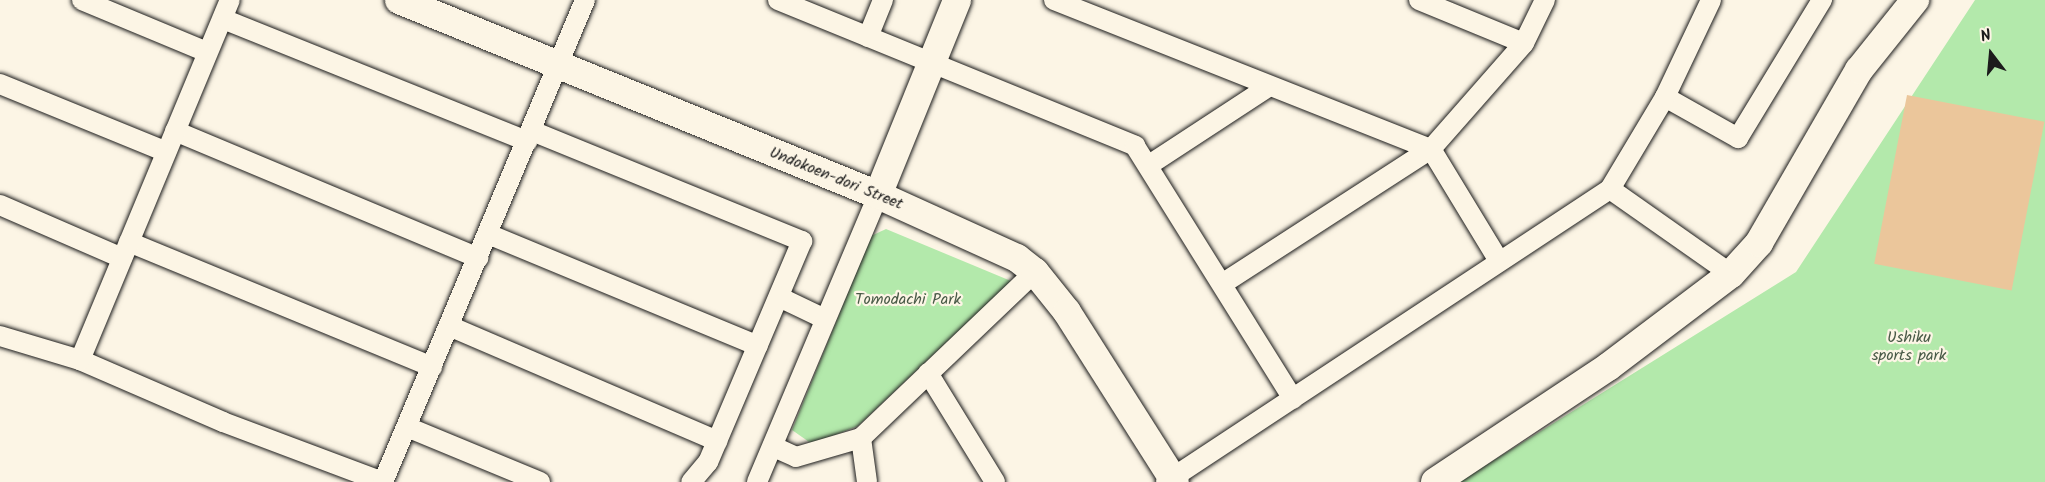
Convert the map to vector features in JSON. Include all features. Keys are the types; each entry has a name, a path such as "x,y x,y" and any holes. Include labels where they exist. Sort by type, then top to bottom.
{"street":[{"path":"82,0 207,52"},
{"path":"80,360 164,151 230,0"},
{"name":"Undokoen-dori Street","path":"399,0 878,195 994,246 1035,272 1099,358 1171,481"},
{"path":"0,336 80,360 223,422 383,482 560,66 585,0"},
{"path":"778,0 1136,146 1293,399"},
{"path":"868,37 883,0"},
{"path":"757,482 774,447 957,0"},
{"path":"1054,0 1085,5 1269,87 1431,149 1499,261"},
{"path":"1419,0 1524,43"},
{"path":"1222,284 1431,149 1524,43 1545,0"},
{"path":"1171,481 1610,189 1665,97 1711,0"},
{"path":"1665,97 1738,138 1822,0"},
{"path":"1435,482 1608,366 1731,274 1759,243 1859,70 1915,0"},
{"path":"223,19 802,241 717,441 691,482"},
{"path":"0,84 164,151"},
{"path":"1149,165 1269,87"},
{"path":"175,130 478,258"},
{"path":"1610,189 1731,274"},
{"path":"0,205 432,367"},
{"path":"488,234 758,346"},
{"path":"774,447 796,457 861,438 1035,272"},
{"path":"779,297 825,319"},
{"path":"449,326 717,441"},
{"path":"928,374 995,482"},
{"path":"407,427 540,482"},
{"path":"861,438 867,482"}],"green space":[{"name":"Ushiku sports park","path":"1975,0 2045,0 2045,482 1459,482 1796,272"},
{"name":"Tomodachi Park","path":"886,229 1011,281 858,426 812,444 792,430 871,236"}],"building":[{"path":"1907,95 2044,122 2012,291 1874,264"}]}
